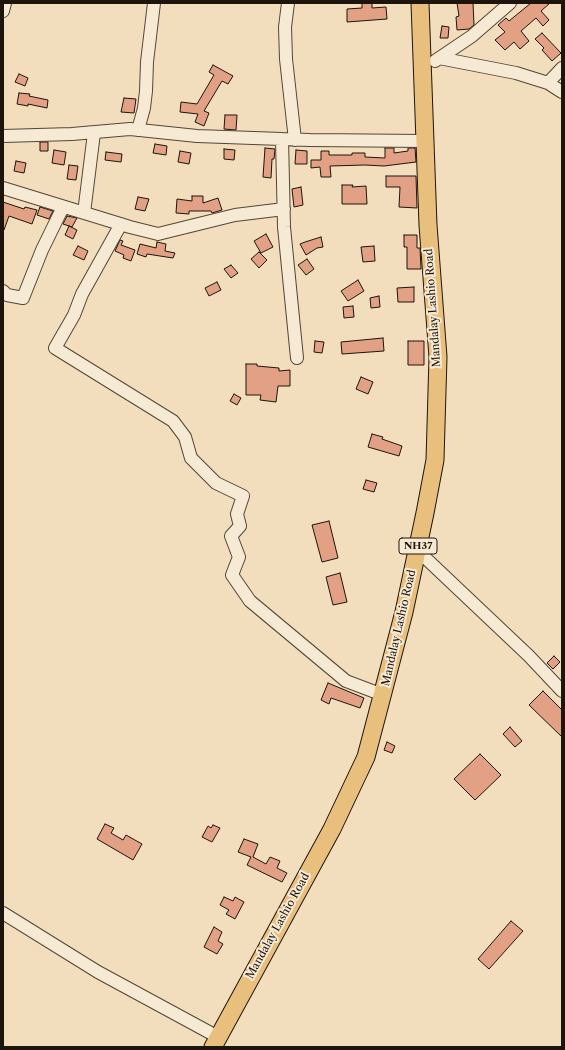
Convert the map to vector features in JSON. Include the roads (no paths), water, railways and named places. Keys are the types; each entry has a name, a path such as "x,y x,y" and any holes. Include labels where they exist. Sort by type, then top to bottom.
{"highway":[{"name":"Mandalay Lashio Road","path":"216,1042 332,829 366,757 404,612 435,460 438,357 428,225 420,3"}],"street":[{"path":"3,11 5,3"},
{"path":"138,130 144,108 147,62 154,3"},
{"path":"288,3 285,27 286,59 295,140"},
{"path":"422,69 472,36 510,3"},
{"path":"439,58 516,73 548,83 562,92"},
{"path":"548,83 562,68"},
{"path":"3,136 138,130 197,136 295,140 425,141"},
{"path":"84,213 94,132"},
{"path":"282,139 284,227 297,358"},
{"path":"3,188 158,234 235,215 284,209"},
{"path":"3,291 7,295 23,298 42,250 63,207"},
{"path":"121,224 85,288 74,315 55,348 173,421 185,437 191,458 216,483 244,496 237,514 240,526 231,536 239,557 232,575 250,601 346,681 383,695"},
{"path":"417,550 529,656 562,691"},
{"path":"3,914 216,1042"}]}
